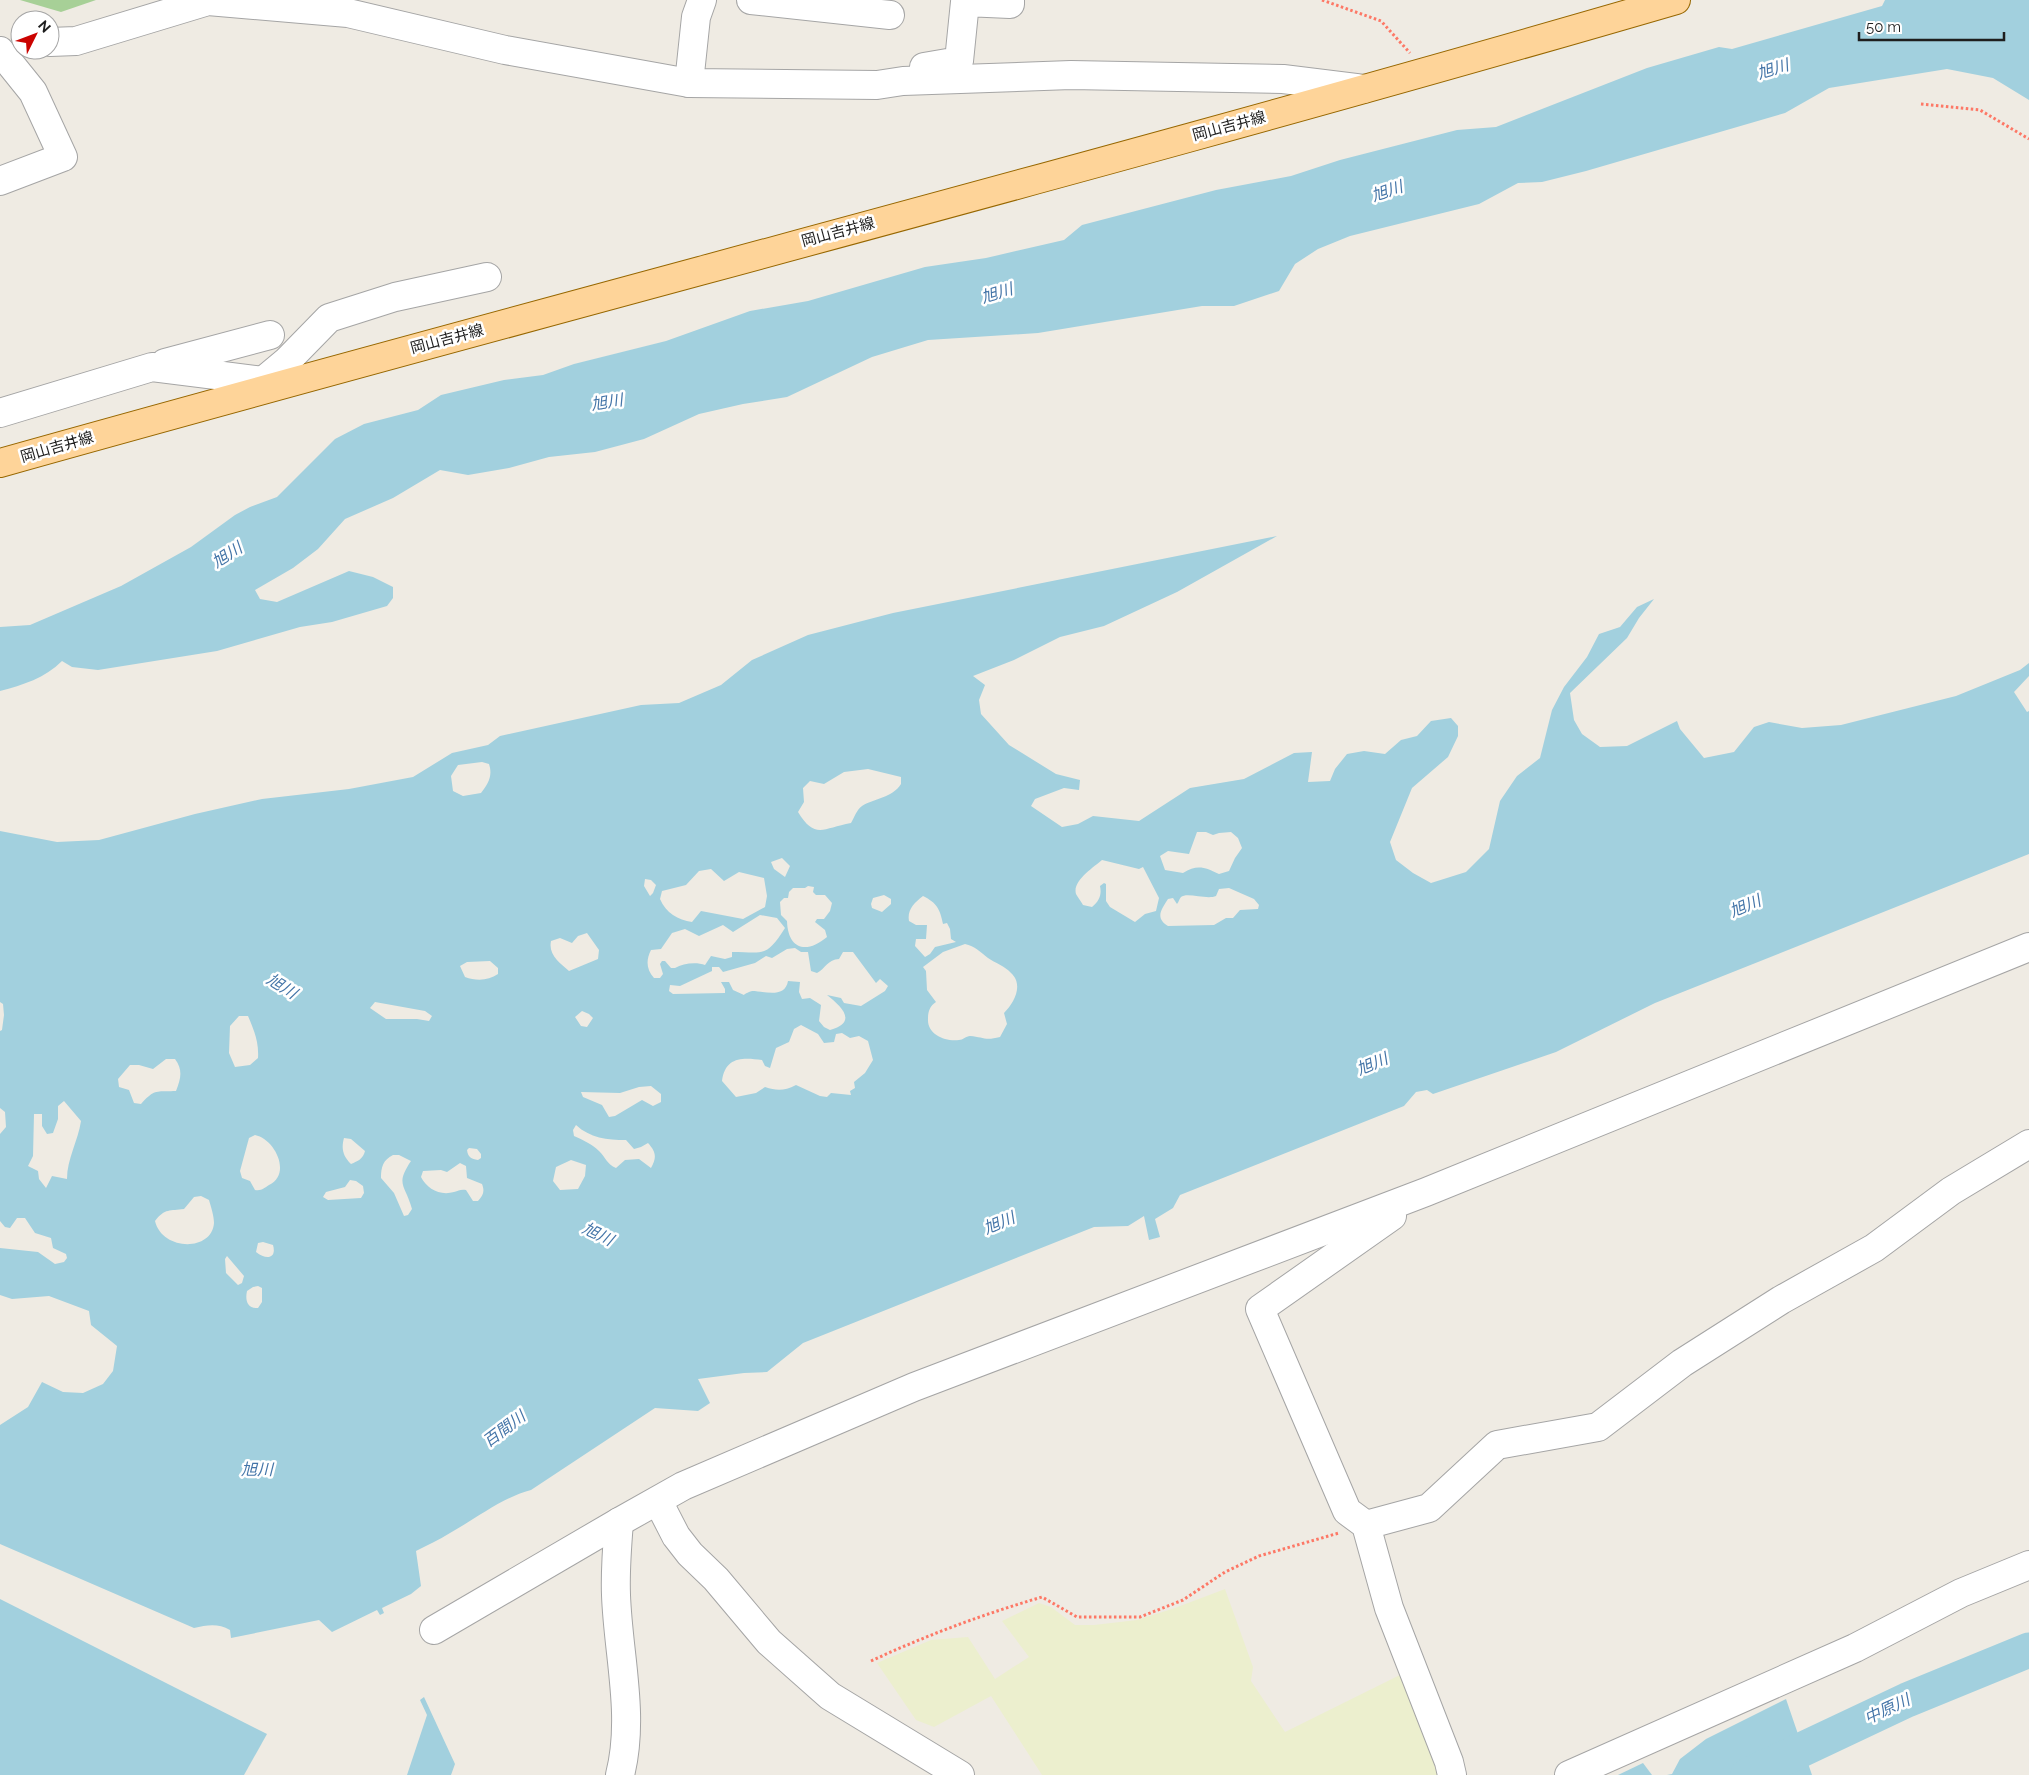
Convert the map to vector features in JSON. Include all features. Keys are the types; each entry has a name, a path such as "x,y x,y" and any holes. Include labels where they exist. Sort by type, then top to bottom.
{"main road":[{"name":"岡山吉井線","path":"0,463 264,385 1365,90 1676,0"}],"street":[{"path":"689,83 696,17 702,0"},
{"path":"752,0 890,15"},
{"path":"903,81 922,67 959,61 965,2 1010,4 1010,0"},
{"path":"60,42 76,41 208,1 348,14 505,50 689,83 877,85 903,81 1071,74 1283,79 1365,90"},
{"path":"0,51 33,92 63,158 0,181"},
{"path":"152,367 264,385 329,318 395,297 487,276"},
{"path":"0,413 152,367 270,335"},
{"path":"434,1630 683,1486 914,1387 1426,1192 2029,947"},
{"path":"1366,1526 1429,1508 1497,1445 1598,1427 1682,1363 1780,1300 1874,1248 1951,1191 2029,1144"},
{"path":"1426,1192 1260,1309 1347,1511 1366,1526 1389,1608 1449,1762 1452,1775"},
{"path":"658,1501 676,1536 690,1554 716,1579 769,1642 830,1696 960,1775"},
{"path":"619,1522 616,1594 626,1710 625,1754 620,1775"},
{"path":"1568,1775 1856,1648 1961,1593 2029,1565"}],"path":[{"path":"1322,0 1382,21 1428,72"},
{"path":"1921,104 1980,110 2029,139"},
{"path":"871,1660 920,1638 989,1612 1042,1597 1077,1616 1140,1617 1183,1600 1225,1572 1259,1556 1366,1526"}],"green space":[{"path":"20,0 96,0 61,12 60,10"},
{"path":"1225,1589 1253,1667 1251,1681 1285,1732 1408,1671 1445,1775 1042,1775 991,1696 934,1727 916,1720 877,1663 931,1640 968,1637 995,1679 1029,1657 1002,1621 1039,1603 1051,1607 1075,1625 1094,1625 1137,1620"}],"water":[{"name":"旭川","path":"1885,0 2029,0 2029,100 1993,78 1947,69 1829,88 1785,113 1586,171 1542,182 1518,183 1479,204 1350,236 1318,249 1295,264 1279,291 1234,306 1202,306 1038,333 928,340 872,357 787,397 699,414 644,439 595,452 549,457 509,468 468,475 440,470 393,498 345,519 318,549 293,568 255,590 260,599 277,602 349,571 373,577 393,587 393,598 387,606 332,622 300,627 217,651 98,670 72,667 62,661 48,672 33,680 0,691 0,627 30,625 121,586 191,547 235,515 277,497 335,439 364,424 418,410 441,395 504,380 543,375 574,364 666,341 750,311 808,301 925,267 986,258 1064,240 1082,225 1216,190 1291,176 1340,160 1457,130 1496,127 1647,68 1719,47 1732,49 1882,6"},
{"name":"旭川","path":"1277,536 1177,592 1104,626 1060,637 1014,660 973,676 985,685 979,700 981,714 1009,745 1056,774 1080,780 1079,790 1064,788 1035,799 1031,806 1062,827 1078,824 1093,816 1139,821 1190,788 1244,779 1294,753 1312,752 1308,782 1330,781 1335,769 1347,754 1364,751 1385,754 1401,740 1417,736 1431,721 1451,718 1458,726 1458,736 1448,757 1412,788 1390,842 1396,860 1413,873 1431,883 1466,872 1489,849 1500,801 1517,776 1540,758 1552,710 1564,687 1587,657 1599,634 1620,627 1637,607 1654,599 1639,618 1627,638 1570,693 1574,720 1582,734 1600,747 1627,746 1677,721 1680,729 1704,758 1734,752 1754,727 1769,722 1802,728 1841,725 1956,696 2020,670 2029,663 2029,676 2014,692 2027,712 2029,711 2029,854 1655,1003 1556,1052 1433,1094 1427,1090 1416,1092 1404,1106 1180,1195 1173,1208 1155,1219 1160,1237 1149,1240 1144,1216 1128,1226 1094,1227 803,1343 767,1372 698,1379 710,1403 698,1411 655,1408 531,1490 499,1503 446,1536 416,1551 421,1586 411,1594 382,1608 384,1613 380,1615 377,1610 332,1632 319,1620 231,1638 230,1630 226,1628 212,1625 194,1628 0,1544 0,1425 28,1407 42,1382 63,1392 83,1393 103,1384 113,1371 117,1346 91,1325 89,1311 49,1296 12,1299 0,1295 0,1248 38,1252 55,1264 64,1262 67,1258 66,1254 53,1248 51,1238 35,1233 25,1218 17,1218 10,1228 5,1227 0,1221 0,1134 6,1127 5,1112 0,1108 0,1031 2,1030 4,1015 3,1004 0,1002 0,831 57,842 99,840 195,814 262,799 349,789 413,777 452,753 488,745 500,736 641,705 679,703 721,685 752,660 808,635 893,613","holes":["482,762 489,764 489,780 481,793 463,796 453,791 451,776 458,765","868,769 901,777 901,784 897,789 860,807 851,823 820,830 810,826 798,812 804,802 803,788 810,781 824,784 844,772","1197,832 1206,832 1213,835 1231,832 1238,838 1242,848 1229,871 1219,874 1201,868 1193,868 1183,873 1165,870 1160,856 1168,851 1189,854","782,858 790,866 785,877 774,869 771,862","1102,860 1139,869 1143,867 1159,898 1156,911 1145,914 1135,922 1110,907 1106,901 1106,884 1104,883 1100,886 1100,895 1094,905 1092,907 1083,905 1076,894 1076,889 1080,879","711,869 724,881 739,872 764,878 767,896 765,907 743,919 701,911 692,922 682,920 673,915 660,899 662,891 686,885 699,871","645,879 651,880 656,885 653,893 650,896 644,886","808,886 814,887 813,892 816,895 825,895 832,903 830,911 824,919 817,919 815,922 825,930 827,937 812,946 800,946 795,943 788,931 787,921 781,915 780,902 784,898 788,898 789,892 793,888 805,888","1229,888 1254,899 1259,905 1258,909 1240,910 1233,918 1226,918 1214,925 1168,926 1160,917 1161,910 1168,899 1173,898 1177,904 1180,898 1184,896 1216,896 1219,889","884,895 891,899 891,904 882,912 872,908 871,904 873,898","923,896 932,901 941,914 943,924 947,923 951,939 956,942 935,947 925,957 915,946 916,939 926,939 927,925 916,925 909,921 909,913","760,915 777,918 785,928 779,938 768,949 763,951 732,952 732,957 725,959 711,956 705,965 690,964 675,968 671,968 665,961 662,961 660,964 663,974 660,978 654,978 649,971 648,964 651,950 661,949 672,933 685,929 699,936 723,925 733,932","587,933 599,950 598,959 569,971 553,955 551,941 560,938 572,943 578,936","965,944 975,948 1003,966 1015,978 1017,983 1014,999 1004,1013 1007,1024 1000,1037 987,1039 970,1036 960,1040 948,1040 934,1033 928,1024 928,1014 936,1002 927,990 926,971 923,967 943,952","795,948 801,952 808,952 811,971 817,973 829,962 839,959 843,952 853,952 876,983 880,979 888,986 885,991 861,1006 844,1003 841,998 827,995 838,1004 845,1014 843,1023 839,1027 830,1030 819,1021 821,1005 810,998 802,999 799,992 800,982 788,981 786,987 778,992 752,991 744,995 733,990 729,982 721,982 725,993 673,994 669,991 670,985 680,986 712,971 712,967 719,967 723,972 755,963 766,956 772,958 787,949","490,961 498,968 498,974 490,978 482,980 465,977 460,966 467,962","375,1002 425,1011 432,1016 429,1021 386,1019 370,1008","582,1011 593,1018 587,1027 581,1026 575,1017","239,1016 248,1016 257,1041 258,1058 250,1065 235,1067 229,1053 230,1026","801,1025 818,1034 824,1043 834,1042 836,1034 842,1033 850,1038 859,1036 868,1041 873,1060 865,1073 854,1082 855,1088 850,1091 851,1095 831,1093 827,1097 820,1096 796,1085 781,1090 765,1087 756,1093 736,1097 722,1081 727,1067 736,1060 762,1060 765,1066 770,1068 776,1048 789,1042 794,1029","166,1059 175,1059 180,1071 176,1091 153,1093 141,1104 134,1103 129,1090 119,1087 118,1079 130,1065 139,1065 153,1069","651,1086 661,1094 661,1102 653,1106 642,1100 615,1116 609,1117 602,1105 583,1097 581,1092 620,1093 639,1087","64,1101 81,1121 80,1128 69,1164 67,1179 52,1176 46,1188 39,1179 38,1171 28,1166 33,1156 34,1114 42,1114 42,1126 47,1134 53,1133 58,1119 58,1106","576,1125 587,1133 599,1137 626,1140 634,1149 648,1143 653,1149 655,1158 651,1168 639,1159 625,1160 616,1168 590,1144 574,1136 573,1130","255,1135 269,1143 278,1157 280,1165 276,1180 261,1190 255,1190 250,1181 242,1178 240,1171 249,1138","344,1138 351,1139 365,1151 362,1158 351,1164 343,1152","469,1148 477,1149 481,1154 481,1158 478,1160 469,1156 467,1150","393,1155 399,1155 411,1161 402,1180 412,1209 408,1215 404,1216 394,1193 381,1178 383,1164","571,1160 586,1165 585,1176 578,1189 560,1190 553,1181 556,1167","460,1163 466,1166 467,1178 482,1184 483,1193 478,1201 473,1201 466,1190 449,1193 439,1192 430,1188 421,1177 423,1171 441,1170 447,1172","350,1180 356,1181 363,1186 364,1193 361,1198 328,1200 323,1197 326,1192 345,1187","201,1196 209,1200 214,1220 211,1232 205,1239 196,1243 186,1244 167,1238 159,1231 155,1221 168,1211 184,1209 194,1197","263,1242 273,1245 273,1253 270,1257 256,1252 258,1243","227,1256 244,1276 242,1283 238,1285 226,1273 225,1259","258,1286 262,1288 262,1302 258,1308 251,1307 246,1298 247,1291 253,1287"]},
{"path":"0,1599 267,1734 244,1775 0,1775"},
{"path":"424,1697 455,1764 451,1775 407,1775 427,1715 420,1700"},
{"path":"1786,1699 1812,1775 1667,1775 1672,1774 1680,1759 1706,1739"},
{"path":"1643,1763 1652,1775 1618,1775"}],"waterway":[{"name":"中原川","path":"1748,1775 1907,1700 2029,1650"}],"water label":[{"name":"百間川","path":"504,1429"}]}
